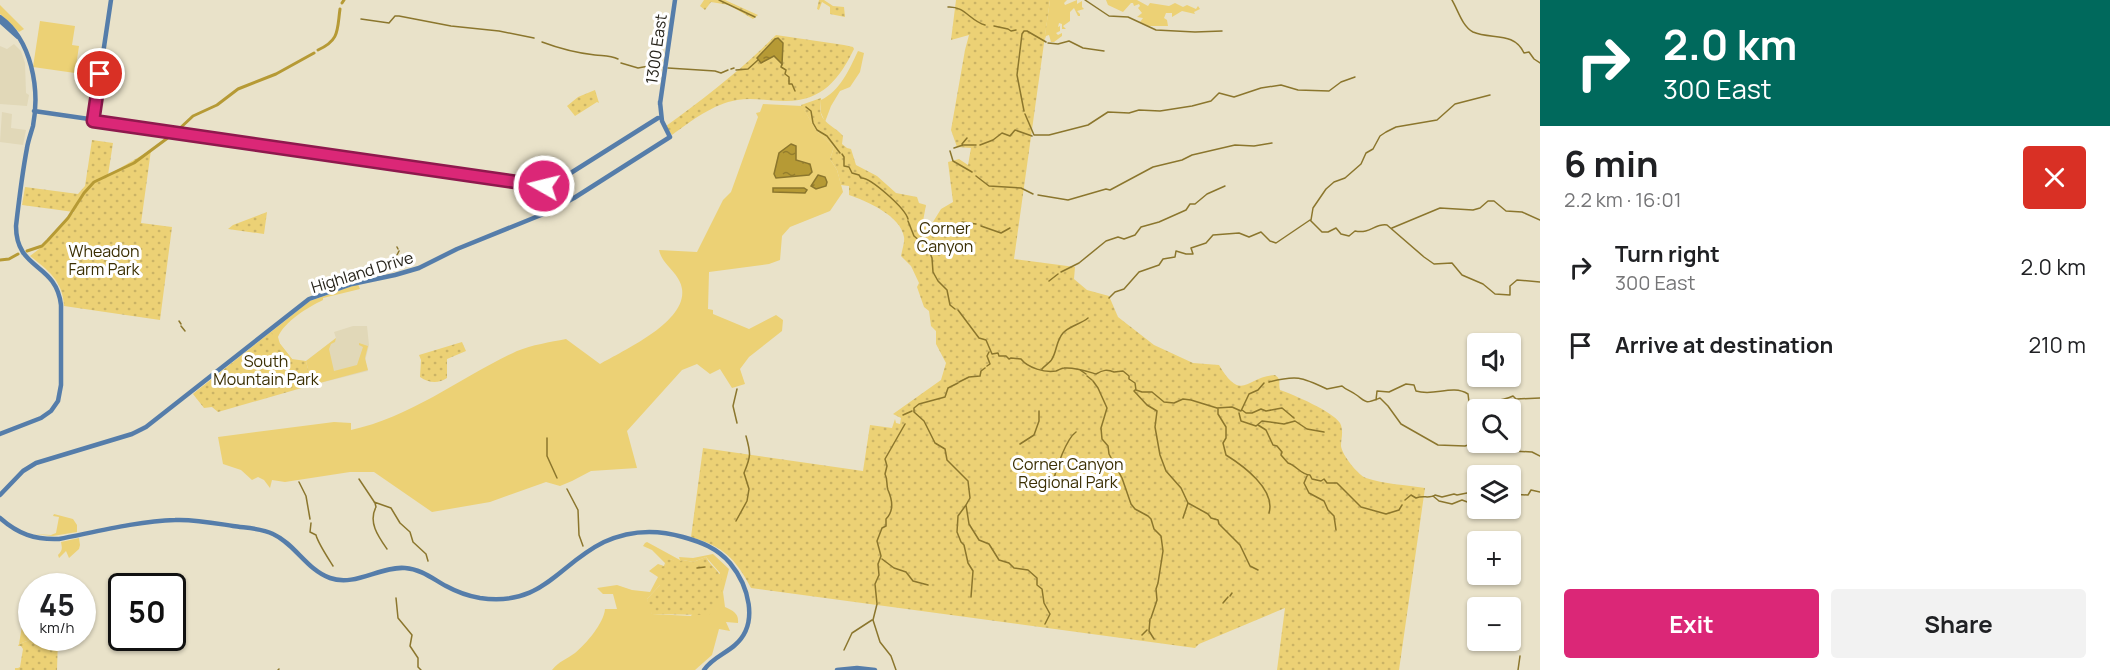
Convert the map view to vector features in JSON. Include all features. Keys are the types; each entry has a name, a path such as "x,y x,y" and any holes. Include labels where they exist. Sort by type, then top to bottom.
{"main road":[{"path":"93,121 111,0"},
{"name":"1300 East","path":"670,138 663,130 660,119 660,102 675,0"},
{"path":"0,19 18,33 29,58 35,91 16,232 24,255 49,275 59,292 61,305 60,391 55,405 46,415 0,434"},
{"path":"34,111 547,185 558,182 660,119 670,138"},
{"path":"655,147 665,138 663,130"},
{"name":"Highland Drive","path":"0,495 23,471 36,463 132,434 146,427 309,299 352,284 419,268 541,215 574,198 670,138"},
{"path":"0,516 21,531 38,539"},
{"path":"0,516 21,533 38,539 45,538"},
{"path":"21,531 45,538 59,539 166,520 212,522 261,530 275,535 288,543 319,572 332,579 349,580 392,569 408,568 424,573 462,593 497,599 538,589 554,580 595,547 613,538 637,532 668,533 702,543 720,554 735,570 748,600 750,617 744,634 736,645 711,662 704,670"},
{"path":"837,670 857,668 875,670"}],"shaded area":[{"path":"14,44 21,51 25,63 26,93 29,95 27,106 0,104 0,46 7,49"},
{"path":"2,112 12,114 11,128 26,130 23,145 0,142"},
{"path":"353,326 367,326 369,345 365,361 368,371 312,385 306,361 336,338 334,332"}],"green space":[{"path":"704,0 725,0 758,15 753,19 729,5 711,2 705,10 700,6"},
{"path":"819,0 824,0 833,6 844,7 845,17 830,14 830,7 822,2 819,10 817,9"},
{"name":"Corner Canyon Regional Park","path":"956,0 1050,0 1014,259 1075,267 1074,279 1087,290 1109,296 1118,317 1154,345 1193,363 1219,365 1227,377 1239,386 1265,376 1275,375 1279,380 1280,390 1303,399 1336,418 1341,426 1342,450 1359,473 1366,478 1380,482 1425,488 1399,670 1277,670 1285,608 1199,644 1195,648 751,588 740,569 727,555 712,545 691,537 703,448 863,471 870,425 892,428 895,419 896,423 900,424 901,418 893,414 941,380 946,363 936,344 936,331 931,326 929,311 924,307 917,287 919,283 911,266 901,256 904,239 902,229 882,210 849,195 849,186 841,185 837,170 830,159 834,147 816,130 801,105 821,98 823,117 843,136 842,144 851,149 856,165 877,176 896,193 917,197 919,203 926,205 923,221 928,230 941,209 953,202 948,162 959,159 968,165 971,148 957,147 951,130 969,35 951,40"},
{"path":"1050,0 1067,0 1065,5 1077,0 1077,4 1082,1 1084,9 1077,11 1080,14 1078,16 1074,8 1070,12 1070,21 1063,26 1066,29 1062,29 1062,24 1059,23 1060,31 1056,33 1058,35 1062,33 1062,36 1051,42 1049,35 1046,36 1044,42"},
{"path":"1106,0 1137,0 1148,6 1150,3 1169,6 1175,3 1196,9 1198,6 1200,9 1194,12 1195,14 1182,11 1172,17 1172,13 1166,13 1164,18 1168,26 1149,26 1140,22 1143,18 1137,17 1142,13 1138,8 1139,4 1134,6 1131,3 1123,12 1108,5"},
{"path":"0,5 24,29 19,32 0,14"},
{"path":"40,21 75,26 72,45 79,46 75,73 33,67"},
{"path":"776,35 844,45 854,49 835,79 827,87 808,98 778,101 749,99 728,102 703,114 672,135 666,126 723,83"},
{"path":"858,51 864,53 860,72 850,87 840,91 825,122 821,113 821,100 839,86"},
{"path":"595,90 599,103 597,102 575,116 567,106 578,97"},
{"path":"763,104 802,106 816,130 834,147 830,159 837,170 843,192 830,211 790,227 782,236 780,260 769,264 709,272 708,309 713,310 713,314 749,329 776,315 783,320 782,331 749,357 740,369 745,384 732,388 720,369 710,374 697,364 682,370 627,431 637,468 591,471 560,486 546,482 490,502 432,512 374,472 350,472 285,482 272,480 270,488 264,480 258,477 252,480 241,470 223,464 218,437 334,422 351,423 351,430 395,416 496,361 523,349 566,339 600,364 652,334 675,313 681,301 682,289 681,283 659,250 697,252 723,200 731,192 758,117 756,113 760,112"},
{"name":"Wheadon Farm Park","path":"92,140 113,143 108,175 151,150 141,223 172,227 160,320 64,306 58,283 30,256 43,246 74,212 22,205 25,187 78,194 85,186"},
{"path":"267,212 264,234 228,229 233,225"},
{"path":"358,284 360,289 323,298 285,326 278,337 280,344 292,359 193,394 310,301"},
{"name":"South Mountain Park","path":"271,332 292,359 306,361 312,385 218,412 212,407 204,408 193,394"},
{"path":"336,338 329,349 334,371 357,365 363,347 359,343 368,346 365,358 368,370 312,385 306,361"},
{"path":"462,342 466,351 447,359 447,378 434,382 420,377 419,355"},
{"path":"54,514 73,519 77,525 77,532 53,536 33,534 56,533 59,517 53,516"},
{"path":"79,538 79,549 69,558 66,551 59,558 58,555 62,549 61,542"},
{"path":"645,543 680,560 679,557 693,558 713,554 729,569 723,592 725,607 733,611 738,623 726,622 730,631 719,629 712,655 695,670 552,670 589,639 598,627 605,609 617,609 613,594 603,594 597,588 617,585 650,592 658,577 649,571 658,564 664,566 665,563 652,550 643,546","holes":["706,557 720,573 691,616 652,614 647,599 660,585 666,563 670,559 678,563 683,560 693,562"]},
{"path":"706,557 718,572 722,583 719,600 709,615 652,614 648,608 647,599 660,585 660,567 665,566 666,560 693,562"},
{"path":"23,651 58,651 57,670 15,670 20,667"}],"water":[{"path":"778,38 783,43 782,64 774,56 761,63 757,58"},
{"path":"791,144 796,146 796,160 810,164 812,172 809,175 776,178 774,174 779,153"},
{"path":"818,175 825,177 827,182 826,186 816,189 811,186"},
{"path":"773,188 804,188 807,190 805,193 773,192"}],"waterway":[{"path":"719,0 755,17"},
{"path":"1085,0 1109,16 1128,17 1156,30 1222,31"},
{"path":"1452,0 1463,22 1473,32 1508,39 1520,46 1524,53 1529,52 1540,63"},
{"path":"948,7 959,9 985,25"},
{"path":"318,50 334,38 338,29 340,9"},
{"path":"361,19 389,23 395,16 399,16 534,38"},
{"path":"994,26 1011,31 1016,30"},
{"path":"1024,111 1017,75 1022,34 1027,31 1046,42"},
{"path":"1048,43 1058,44 1069,41 1083,48 1104,51"},
{"path":"542,42 575,52 618,59"},
{"path":"178,130 193,116 217,105 238,89 276,74 314,53"},
{"path":"736,70 748,69 758,60"},
{"path":"621,63 638,68 649,66"},
{"path":"782,64 781,67 786,70 785,74 789,77 789,84 792,84 795,91"},
{"path":"653,66 662,67"},
{"path":"668,68 721,73 728,70"},
{"path":"1025,114 1034,135 1049,135 1088,125 1108,112 1160,111 1211,101 1219,93 1234,97 1261,88 1281,85 1298,90 1329,91 1341,82 1355,77"},
{"path":"1311,220 1313,208 1326,189 1334,182 1345,178 1361,164 1366,153 1373,149 1380,136 1396,127 1437,120 1455,104 1490,95"},
{"path":"806,107 811,111 817,130 827,136 840,153"},
{"path":"980,145 993,140 1002,133 1010,136 1015,130 1032,136"},
{"path":"27,251 42,246 48,240 68,218 94,182 134,163 173,134"},
{"path":"962,144 967,138"},
{"path":"1038,195 1068,200 1106,189 1110,190 1153,167 1182,160 1192,155 1235,145 1254,146 1272,143"},
{"path":"954,148 976,145"},
{"path":"950,151 953,161 972,172"},
{"path":"842,154 844,166 849,167 852,173 872,182 887,194 908,219"},
{"path":"976,176 989,186 1021,188 1033,194"},
{"path":"1061,272 1079,263 1106,241 1135,235 1141,227 1186,210 1190,204 1195,204 1207,194 1225,186"},
{"path":"1392,228 1440,208 1473,210 1480,208 1488,201 1494,201 1506,211 1522,212 1540,220"},
{"path":"1109,298 1115,292 1124,289 1139,272 1159,265 1163,259 1175,257 1176,251 1193,254 1191,248 1206,243 1213,235 1239,233 1249,237 1261,232 1270,241 1276,243 1310,220 1322,232 1336,228 1341,234 1349,236 1355,231 1360,232 1387,225 1434,264 1452,263 1462,275 1483,284 1495,294 1510,295 1510,286 1517,280 1540,282"},
{"path":"908,221 914,236 928,248 932,258 933,272 947,290 950,305 955,309"},
{"path":"962,222 976,224"},
{"path":"981,226 1001,233 1010,228"},
{"path":"397,255 399,251"},
{"path":"0,260 9,259 18,254"},
{"path":"398,257 401,260 399,267"},
{"path":"1049,281 1058,274"},
{"path":"958,310 979,338 986,340 992,354 998,353 999,356 1006,356 1009,359 1021,359 1032,367 1047,371 1062,368 1096,374 1105,370 1123,371 1135,383 1136,390 1152,392 1164,402 1174,403 1183,399 1217,408 1232,407 1241,411 1249,394 1258,390 1264,383"},
{"path":"1042,369 1051,360 1063,333 1088,318"},
{"path":"181,326 185,331"},
{"path":"987,366 990,364 987,356 989,352"},
{"path":"959,382 969,377 980,376 981,371 985,368"},
{"path":"1080,370 1086,374"},
{"path":"1087,376 1092,380"},
{"path":"1269,382 1299,378 1327,389 1342,386 1366,402 1380,398 1401,424 1438,445 1465,446 1471,444 1492,450 1532,452 1540,456"},
{"path":"1093,381 1107,408 1101,428 1102,439 1108,446 1109,454 1122,478 1131,504 1151,519 1154,529 1161,536 1163,551 1156,589 1157,600 1151,618"},
{"path":"958,383 948,388 945,397 919,404 914,408 914,412 924,421 935,443 945,449 947,460 968,481 970,498 966,505 969,524 979,540 989,544 999,560 1009,563 1014,568 1028,570 1037,578 1037,585 1042,589 1044,603 1050,614 1045,624"},
{"path":"1376,400 1377,391 1389,392 1406,384 1414,385 1416,391 1429,393 1462,391 1468,394 1469,402 1473,405 1513,396 1516,399 1540,398"},
{"path":"737,389 733,406 737,423"},
{"path":"1135,390 1147,405 1157,411 1155,427 1160,455 1166,471 1181,488 1188,503 1218,520 1219,524 1240,545 1250,566 1258,570"},
{"path":"1242,410 1252,413 1261,409 1266,411 1282,408 1294,418"},
{"path":"1218,409 1218,414 1226,427 1226,438 1223,443 1226,455 1248,471 1263,487 1270,504 1269,513"},
{"path":"903,415 912,411"},
{"path":"1020,444 1034,435 1039,421 1039,411"},
{"path":"1239,413 1241,421 1256,426 1262,421 1284,424 1295,421 1307,429 1324,432"},
{"path":"896,670 891,656 880,642 873,620 877,604 875,584 879,575 878,564 881,556 877,541 882,528 886,526 891,505 885,474 887,466 885,459 905,424"},
{"path":"1258,425 1266,430 1273,445 1277,446 1288,463 1310,475 1312,479 1321,481 1324,479 1327,483 1337,483 1361,507 1386,514 1399,510 1402,505"},
{"path":"1053,482 1065,447 1076,432"},
{"path":"736,521 747,501 749,489 744,473 750,455 746,436"},
{"path":"547,438 547,456 557,478"},
{"path":"1307,476 1304,483 1309,493 1324,501 1334,516 1336,530"},
{"path":"359,479 375,503 374,523 377,534 387,549"},
{"path":"299,482 306,496 310,519"},
{"path":"567,489 578,510 579,535 583,546"},
{"path":"1521,495 1528,495 1531,490 1540,492"},
{"path":"1405,500 1411,495 1416,498 1467,493"},
{"path":"1433,496 1439,501 1452,504 1462,500 1467,502"},
{"path":"374,502 391,508 400,523 410,532 413,542 426,554 428,561"},
{"path":"1183,518 1188,503"},
{"path":"966,505 958,516 957,532 973,571 971,597"},
{"path":"311,523 310,532 316,535 333,566"},
{"path":"882,559 894,568 906,572 913,581 928,585"},
{"path":"697,568 705,567"},
{"path":"1223,603 1228,597"},
{"path":"396,598 398,618 412,635 410,646 418,658 418,667 421,670"},
{"path":"1150,619 1149,631 1154,639"},
{"path":"844,650 852,633 872,620"},
{"path":"1142,635 1147,630"},
{"path":"1518,670 1520,656"}],"route":[{"path":"100,74 93,121 544,186"}],"park label":[{"name":"Corner Canyon","path":"945,237"}]}
